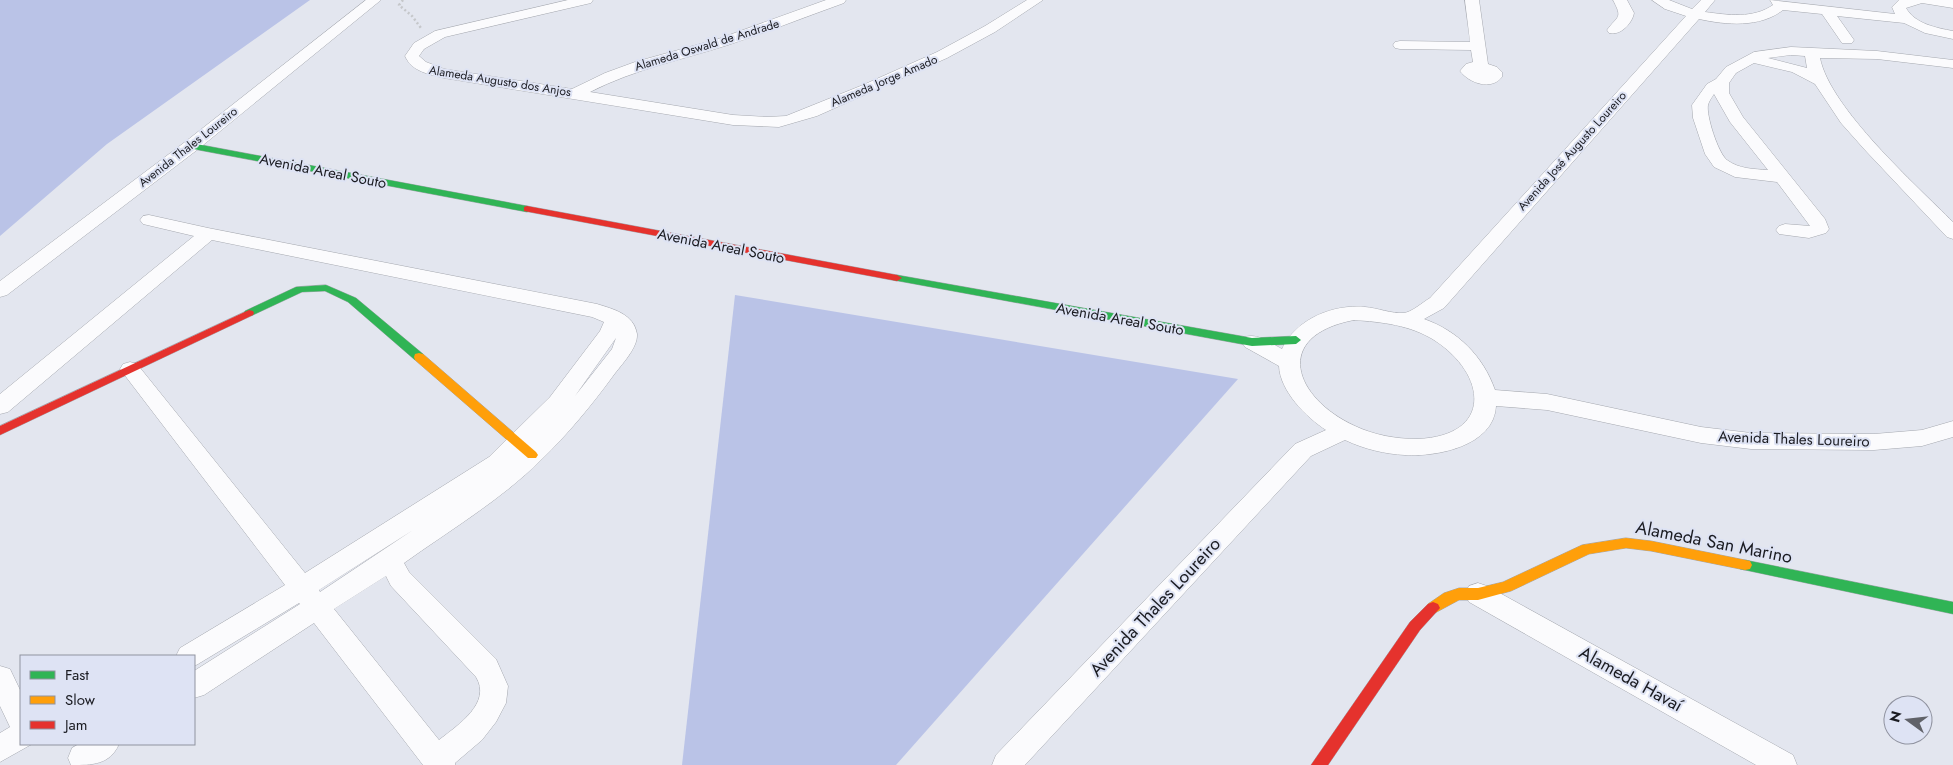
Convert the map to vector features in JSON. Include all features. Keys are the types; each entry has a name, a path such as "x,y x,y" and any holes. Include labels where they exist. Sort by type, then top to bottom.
{"street":[{"name":"Avenida Thales Loureiro","path":"0,292 191,146 374,0"},
{"path":"424,41 459,28 586,0"},
{"name":"Alameda Oswald de Andrade","path":"577,94 610,76 640,65 723,42 839,0"},
{"name":"Alameda Jorge Amado","path":"780,122 808,114 905,75 974,40 1036,0"},
{"path":"1472,0 1481,67"},
{"path":"1614,30 1626,18 1627,13 1620,0"},
{"path":"1659,0 1675,9 1696,15 1746,19 1769,14 1779,3 1827,11 1908,19"},
{"name":"Avenida José Augusto Loureiro","path":"1408,320 1437,303 1708,0"},
{"path":"1884,2 1903,3 1919,0"},
{"path":"1934,0 1953,4"},
{"path":"1903,3 1900,7 1901,13 1908,19 1926,28 1952,36"},
{"path":"1827,11 1847,40"},
{"name":"Alameda Augusto dos Anjos","path":"424,41 412,53 412,60 425,69 733,120 764,123 780,122"},
{"path":"1400,45 1478,46"},
{"path":"1781,177 1735,172 1720,163 1713,154 1700,105 1712,87 1721,82 1731,70 1750,59 1767,54 1791,51 1877,55 1953,64"},
{"path":"1822,53 1812,56 1812,66 1817,80 1850,123 1953,233"},
{"path":"1750,59 1798,70 1817,80"},
{"path":"1721,82 1722,93 1736,119 1820,228 1817,231 1809,232 1785,230"},
{"name":"Avenida Areal Souto","path":"191,146 937,286 1252,342 1296,340"},
{"path":"149,220 208,234 597,311 616,318 609,334 525,449 490,489 390,560 309,597 191,655"},
{"path":"0,406 208,234"},
{"path":"0,431 300,289 326,288 352,300 525,449"},
{"path":"1437,303 1442,336"},
{"path":"1380,314 1408,320 1442,336 1465,354 1481,376 1486,397 1484,411 1477,424 1466,434 1450,442 1431,447 1410,448 1388,446 1365,440 1344,431 1313,410 1298,391 1292,376 1289,362 1296,340 1310,327 1330,318 1380,314"},
{"name":"Avenida Areal Souto","path":"1252,342 1289,362"},
{"path":"130,369 438,762 478,724 489,709 495,692 493,680 486,668 400,579 390,560"},
{"name":"Avenida Thales Loureiro","path":"1481,376 1547,402"},
{"name":"Avenida Thales Loureiro","path":"1486,397 1547,402 1701,435 1751,441 1874,442 1922,438 1953,429"},
{"name":"Avenida Thales Loureiro","path":"1303,450 1313,410"},
{"name":"Avenida Thales Loureiro","path":"1006,765 1303,450 1344,431"},
{"path":"195,685 309,597 352,558 476,478 525,449"},
{"name":"Alameda San Marino","path":"1319,765 1415,626 1430,610 1448,597 1460,594 1478,594 1506,587 1587,549 1626,543 1953,608"},
{"name":"Alameda Havaí","path":"1478,594 1783,765"},
{"path":"0,678 20,718"},
{"path":"0,748 20,737"}],"path":[{"path":"403,0 399,5 416,20 421,28 424,41"}],"shaded area":[{"path":"0,0 310,0 107,144 0,236"},
{"path":"735,295 1238,379 896,765 682,765"}],"traffic: fast":[{"path":"191,146 527,209"},
{"path":"897,278 1252,342 1296,340"},
{"path":"249,313 300,289 326,288 352,300 419,357"},
{"path":"1745,565 1953,608"}],"traffic: slow":[{"path":"419,357 532,455"},
{"path":"1433,608 1449,597 1459,594 1478,594 1506,587 1587,549 1626,543 1651,546 1745,565"}],"traffic: jam":[{"path":"527,209 897,278"},
{"path":"0,431 249,313"},
{"path":"1319,765 1415,626 1433,608"}]}
